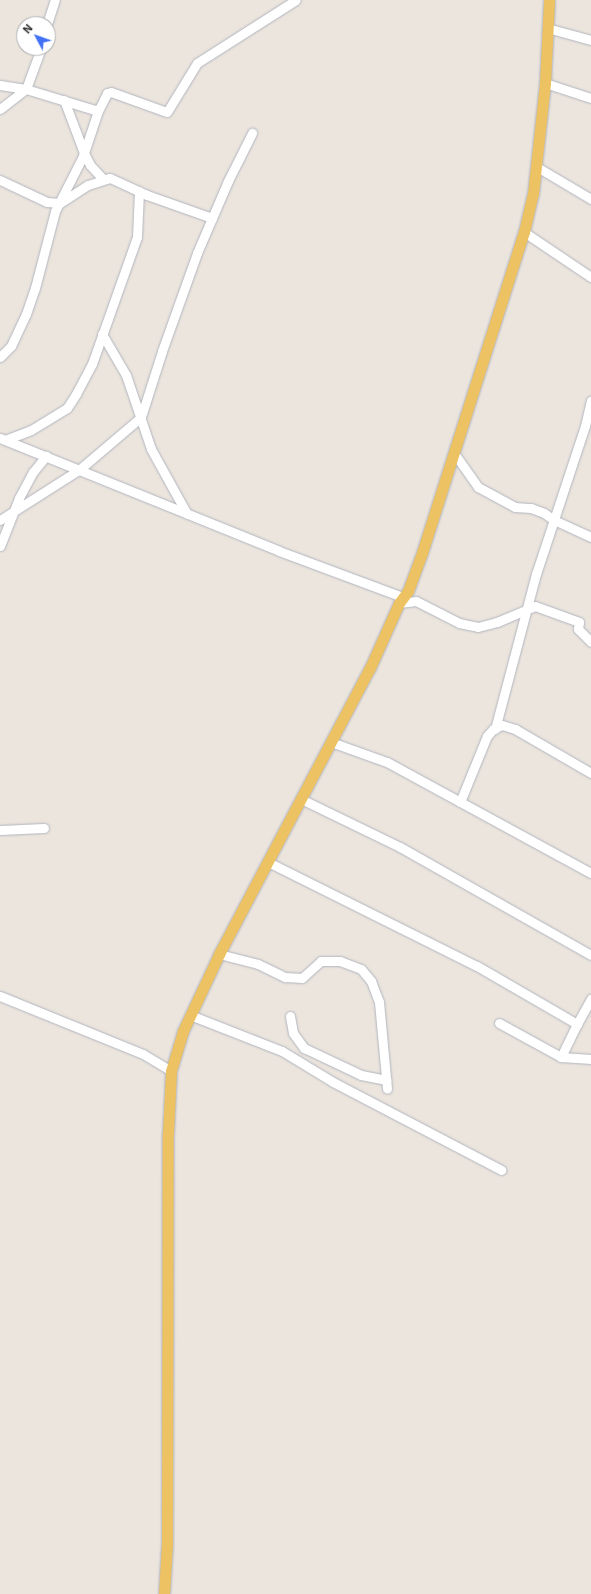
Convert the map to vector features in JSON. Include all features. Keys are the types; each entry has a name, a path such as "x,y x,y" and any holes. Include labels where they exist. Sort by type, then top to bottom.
{"main road":[{"path":"164,1594 167,1544 168,1133 171,1072 190,1015 218,954 370,668 399,602 410,585 454,453 524,232 537,167 545,83 549,0"}],"street":[{"path":"50,16 55,0"},
{"path":"0,357 11,346 26,314 60,203 84,153 98,111 107,93 111,92 167,112 197,63 296,0"},
{"path":"547,28 591,40"},
{"path":"0,109 26,89 38,56"},
{"path":"545,83 591,98"},
{"path":"0,85 26,89 98,111"},
{"path":"64,100 84,153 102,178"},
{"path":"0,520 15,508 80,469 141,417 162,351 212,218 252,134"},
{"path":"537,167 591,199"},
{"path":"0,180 47,202 60,203 102,178 110,178 212,218"},
{"path":"3,439 31,430 67,408 92,364 137,237 140,191"},
{"path":"524,232 591,277"},
{"path":"102,334 126,375 151,449 188,514"},
{"path":"494,729 526,611 591,401"},
{"path":"3,439 188,514 400,596 399,602 416,601 459,623 478,627 526,611 535,606 572,618 579,622 578,629 591,642"},
{"path":"454,453 478,487 514,507 531,508 591,538"},
{"path":"0,546 15,508 33,472 46,456"},
{"path":"460,802 487,736 494,729 502,725 515,729 591,774"},
{"path":"331,742 387,762 591,874"},
{"path":"301,799 400,847 591,955"},
{"path":"0,830 44,828"},
{"path":"268,862 477,966 577,1024"},
{"path":"218,954 258,964 285,977 302,978 321,962 340,961 361,969 371,982 379,1002 387,1084 361,1075 304,1048 293,1033 290,1016"},
{"path":"0,996 143,1054 171,1072"},
{"path":"561,1057 591,999"},
{"path":"190,1015 282,1051 333,1082 501,1170"},
{"path":"499,1023 561,1057 591,1059"}]}
